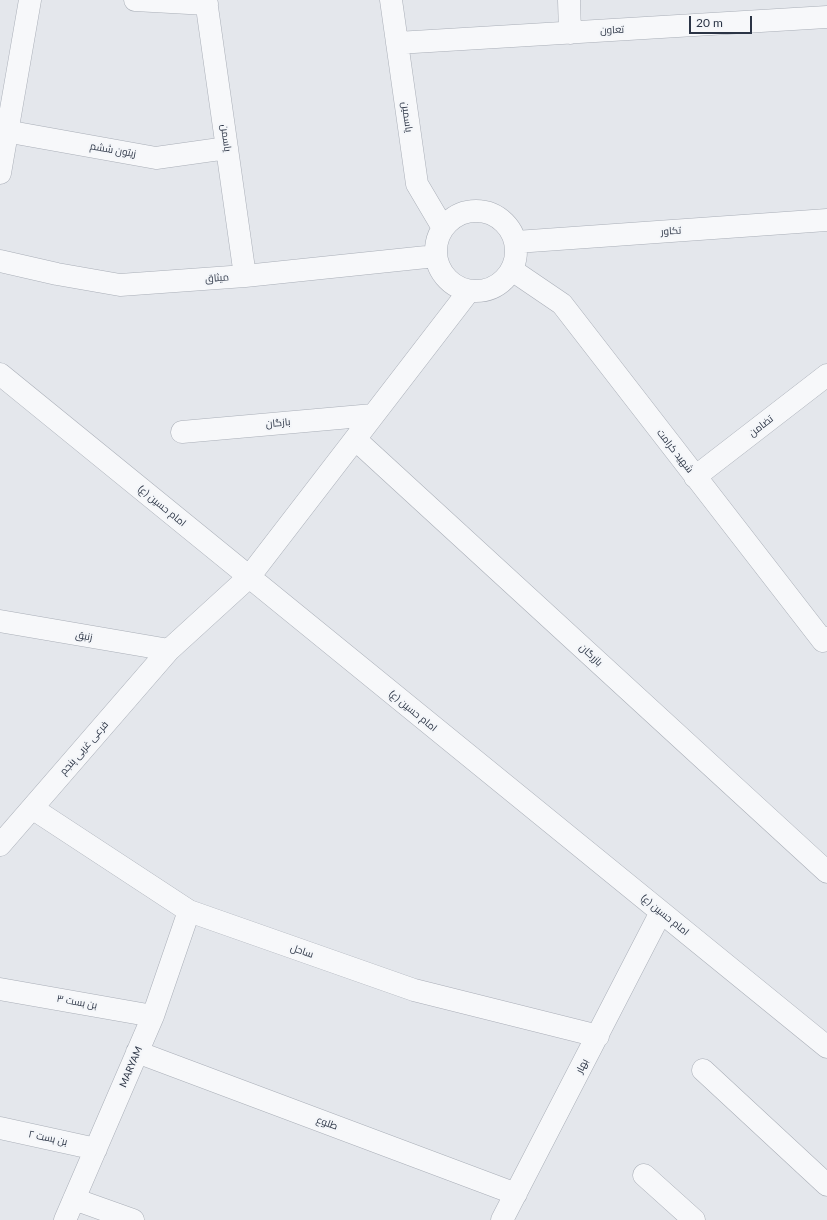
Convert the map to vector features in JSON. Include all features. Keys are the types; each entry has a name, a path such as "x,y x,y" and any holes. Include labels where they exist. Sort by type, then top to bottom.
{"street":[{"path":"0,173 4,130 30,0"},
{"path":"134,0 207,2"},
{"name":"یاسمین","path":"391,0 417,184 443,228"},
{"path":"569,0 570,33"},
{"name":"یاسمن","path":"207,2 245,276"},
{"name":"تعاون","path":"397,43 827,18"},
{"name":"زیتون ششم","path":"4,130 156,158 227,148"},
{"path":"477,211 484,212 502,220 510,230 516,242 517,252 512,270 504,280 494,288 482,291 469,291 457,287 447,279 440,268 436,256 436,246 443,228 453,218 464,213 477,211"},
{"name":"تکاور","path":"516,242 827,220"},
{"name":"میثاق","path":"0,261 57,274 120,285 245,276 436,256"},
{"name":"شهید کرامت","path":"512,270 562,304 823,641 827,638"},
{"name":"فرعی غربی پنجم","path":"0,845 169,650 249,577 469,291"},
{"name":"امام حسین (ع)","path":"0,374 827,1047"},
{"name":"تضامن","path":"695,477 827,375"},
{"name":"بازگان","path":"182,432 374,415"},
{"name":"بازرگان","path":"355,439 827,872"},
{"name":"زنبق","path":"0,621 169,650"},
{"name":"ساحل","path":"32,808 189,912 414,990 598,1036"},
{"name":"MARYAM","path":"65,1220 153,1016 189,912"},
{"name":"بهار","path":"502,1220 661,912"},
{"name":"بن بست ۳","path":"0,989 153,1016"},
{"name":"طلوع","path":"137,1052 516,1194"},
{"path":"703,1070 827,1185"},
{"name":"بن بست ۲","path":"0,1128 96,1149"},
{"path":"644,1175 694,1220"},
{"path":"74,1199 133,1220"}]}
